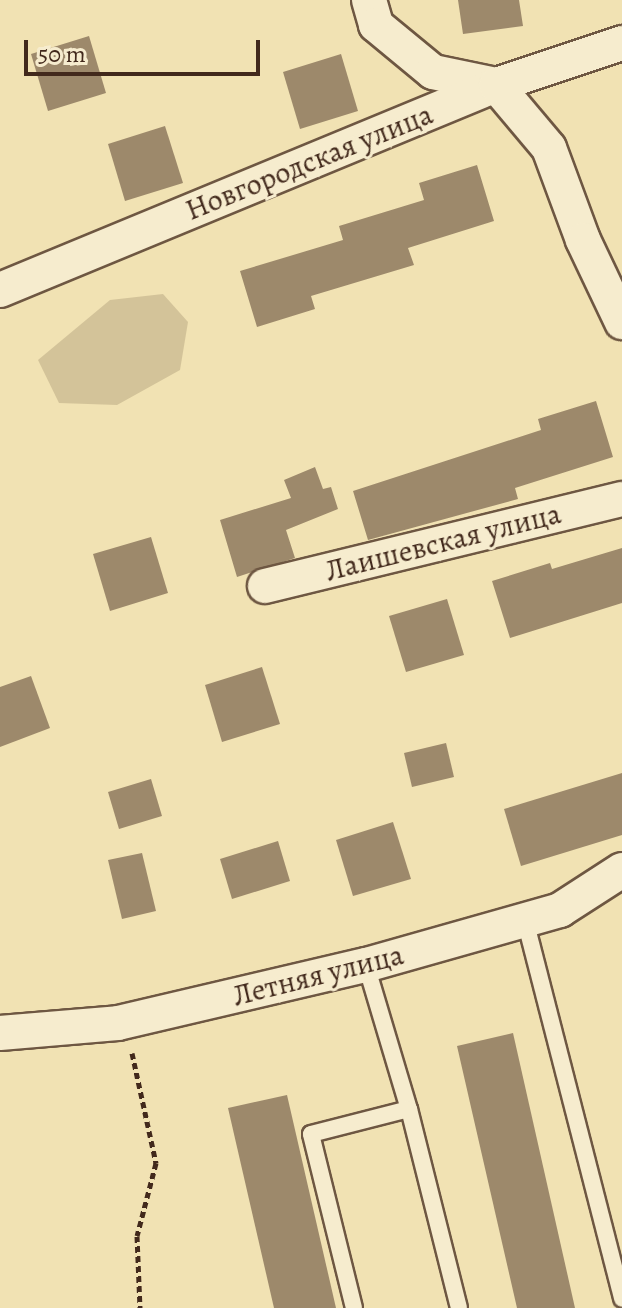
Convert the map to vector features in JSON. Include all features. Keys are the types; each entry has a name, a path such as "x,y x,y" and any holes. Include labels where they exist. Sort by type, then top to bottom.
{"street":[{"path":"369,0 376,25 433,72 496,85 549,148 583,240 622,322"},
{"name":"Новгородская улица","path":"0,290 496,85 622,43"},
{"name":"Лаишевская улица","path":"265,586 622,499"},
{"name":"Летняя улица","path":"0,1033 125,1021 366,965 560,910 622,870"}],"lane":[{"path":"525,920 622,1299"},
{"path":"366,965 409,1109 459,1308"},
{"path":"354,1308 311,1134 409,1109"}],"path":[{"path":"125,1021 156,1163 137,1236 140,1308"}],"shaded area":[{"path":"163,294 188,322 180,370 117,405 59,403 38,360 110,300"}],"building":[{"path":"458,0 519,0 523,26 463,34"},
{"path":"89,36 106,93 48,111 31,54"},
{"path":"341,54 358,111 300,129 283,72"},
{"path":"165,126 183,183 125,201 108,144"},
{"path":"477,165 494,221 408,248 414,265 311,296 315,309 257,327 240,271 343,240 339,226 424,200 419,183"},
{"path":"596,401 613,457 515,488 518,499 368,540 353,491 541,430 538,419"},
{"path":"315,467 323,489 331,487 338,509 286,530 295,558 237,577 220,520 291,498 284,480"},
{"path":"151,537 168,593 110,611 93,554"},
{"path":"622,548 622,603 510,638 492,581 550,563 552,569"},
{"path":"447,599 464,655 406,672 389,616"},
{"path":"262,667 280,724 222,742 205,685"},
{"path":"31,676 50,728 0,747 0,687"},
{"path":"446,743 454,777 412,787 404,753"},
{"path":"622,773 622,835 521,866 504,809"},
{"path":"151,779 162,816 119,829 108,792"},
{"path":"393,822 411,879 353,896 336,840"},
{"path":"278,841 290,881 232,899 220,859"},
{"path":"142,853 156,911 122,919 108,860"},
{"path":"513,1033 575,1308 517,1308 457,1046"},
{"path":"287,1095 336,1308 274,1308 228,1108"}]}
